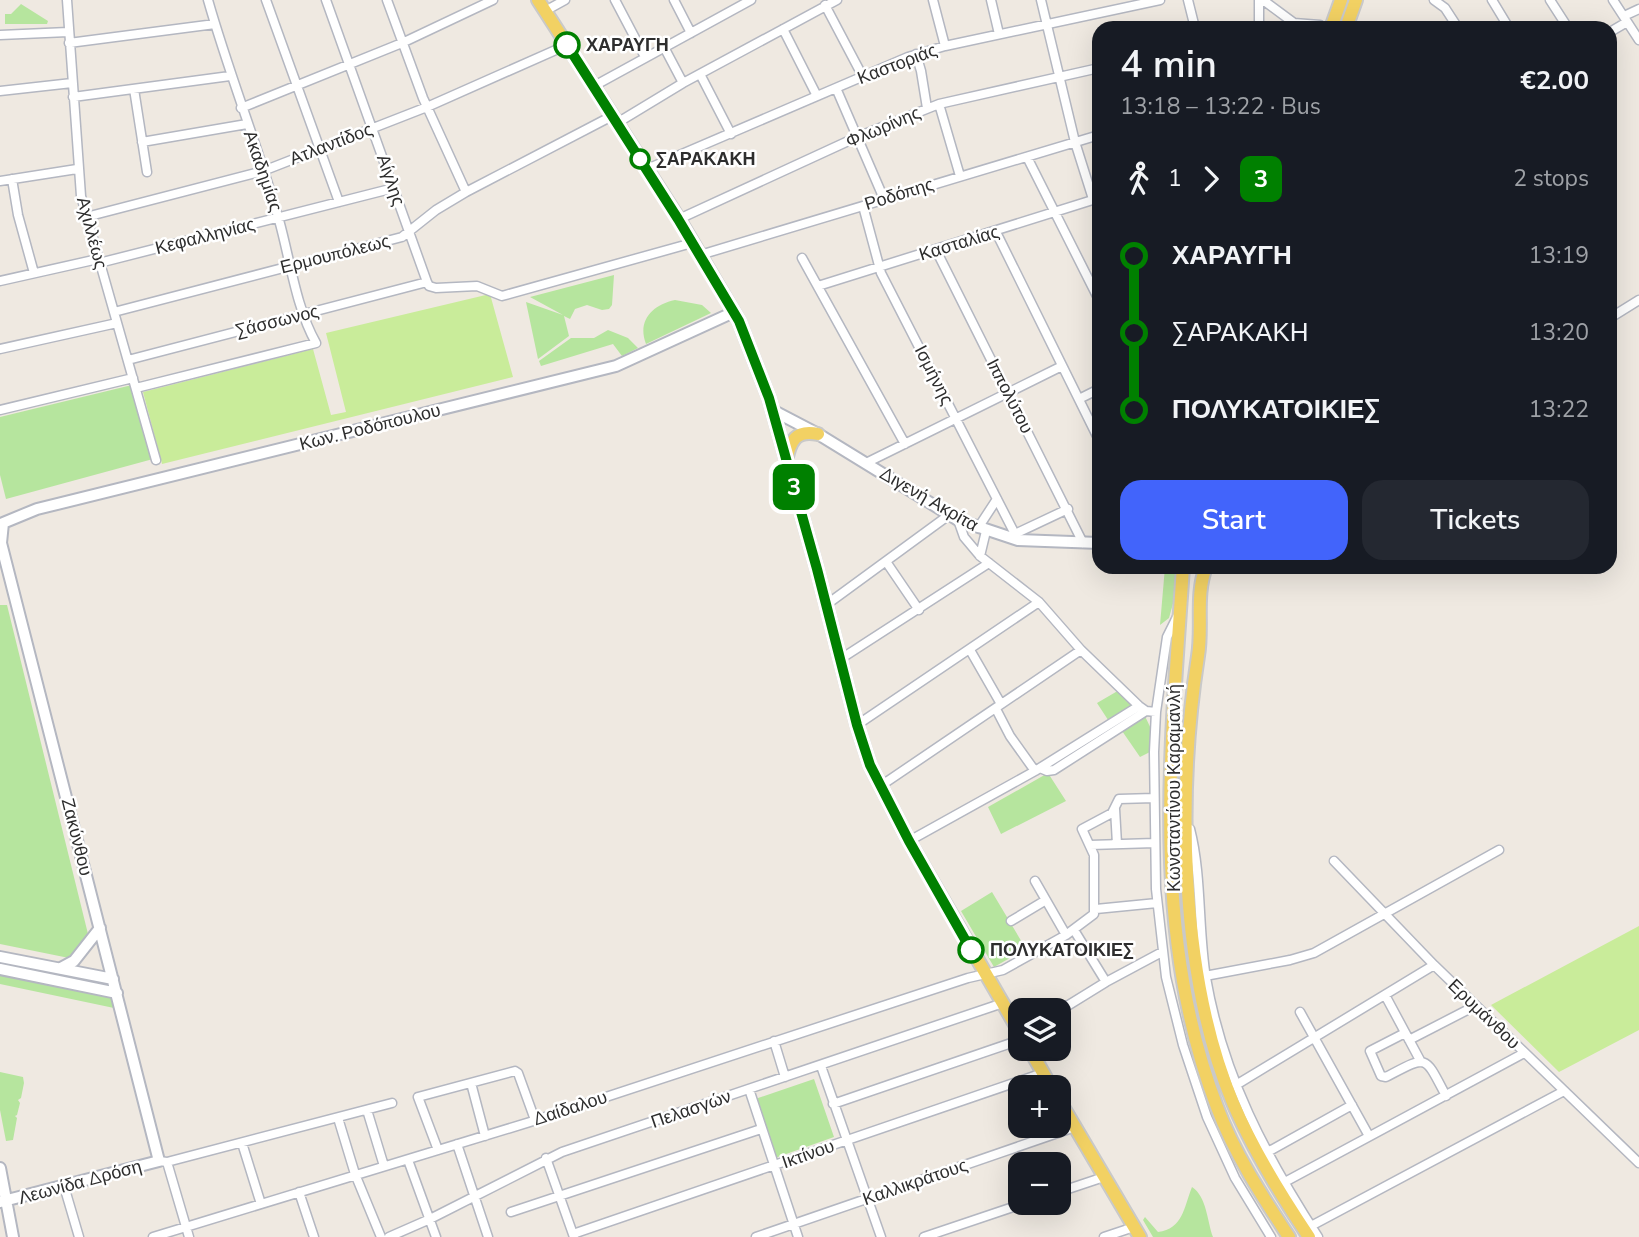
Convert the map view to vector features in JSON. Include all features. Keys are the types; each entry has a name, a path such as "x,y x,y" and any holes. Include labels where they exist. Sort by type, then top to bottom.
{"main road":[{"path":"1327,21 1341,0"},
{"path":"1348,21 1356,0"},
{"path":"542,5 734,312 752,351 772,410 857,725 879,787 1008,1012"},
{"path":"786,461 795,437 802,432 818,434"},
{"name":"Κωνσταντίνου Καραμανλή","path":"1183,574 1174,671 1170,813 1173,898 1182,984 1197,1048 1217,1109 1246,1167 1289,1237"},
{"name":"Κωνσταντίνου Καραμανλή","path":"1204,574 1200,591 1201,635 1188,741 1186,814 1198,982 1213,1043 1233,1103 1276,1187 1310,1231"},
{"path":"1036,1061 1043,1073"},
{"path":"1071,1120 1137,1232"}],"street":[{"name":"Αχιλλέως","path":"67,0 78,169 86,218 156,460"},
{"name":"Ακαδημίας","path":"136,388 316,343 304,314 278,218 230,76 208,0"},
{"path":"266,0 339,202"},
{"name":"Αίγλης","path":"326,0 427,282"},
{"path":"387,0 428,107 466,192"},
{"path":"241,108 402,43 479,3 493,0"},
{"path":"542,5 565,0"},
{"path":"615,0 645,57"},
{"path":"674,0 691,33"},
{"path":"594,86 751,0"},
{"name":"Ερμουπόλεως","path":"114,312 402,237 436,209 466,192 615,119 837,0"},
{"path":"933,0 945,46"},
{"path":"991,0 999,34"},
{"path":"1041,0 1075,142 1092,188"},
{"name":"Καστοριάς","path":"647,169 916,54 1160,0"},
{"path":"1188,0 1193,21"},
{"path":"1261,0 1291,21"},
{"path":"1260,21 1261,0"},
{"path":"1434,0 1441,3 1453,21"},
{"path":"1492,0 1505,21"},
{"path":"1550,0 1564,21"},
{"path":"1613,0 1639,40"},
{"path":"825,5 863,77"},
{"path":"1617,26 1639,9"},
{"path":"69,43 215,24"},
{"path":"783,29 817,96"},
{"path":"0,35 68,32"},
{"name":"Ατλαντίδος","path":"86,218 263,171 428,107 567,45"},
{"path":"664,47 683,83"},
{"path":"916,54 922,71 926,108"},
{"name":"Φλωρίνης","path":"678,219 926,108 1092,70"},
{"path":"700,74 731,134"},
{"path":"73,97 230,76"},
{"path":"0,91 72,83"},
{"path":"836,88 884,199"},
{"path":"134,89 147,172"},
{"path":"939,104 960,176"},
{"path":"142,142 247,124"},
{"name":"Ροδόπης","path":"700,255 1092,137"},
{"path":"1027,157 1092,286"},
{"path":"0,181 78,169"},
{"path":"12,179 18,215 34,274"},
{"name":"Κεφαλληνίας","path":"0,281 98,261 394,188"},
{"name":"Κασταλίας","path":"818,286 1092,200"},
{"name":"Ισμήνης","path":"863,206 878,267 1016,537"},
{"path":"996,232 1092,426"},
{"path":"427,282 436,288 477,286 502,296 692,243"},
{"name":"Ιππολύτου","path":"936,250 1083,542"},
{"path":"802,258 905,444"},
{"name":"Σάσσωνος","path":"128,360 427,282"},
{"path":"1617,314 1639,300"},
{"name":"Κων. Ροδόπουλου","path":"1,519 616,366 734,312"},
{"path":"0,349 117,323"},
{"path":"866,463 1062,366"},
{"path":"0,410 133,378"},
{"path":"1079,399 1092,392"},
{"name":"Διγενή Ακρίτα","path":"772,410 818,434 953,517 982,530 1016,537 1092,543"},
{"path":"980,556 982,530 998,499"},
{"path":"1016,537 1068,509"},
{"path":"826,605 953,517 964,537 980,556 1039,602 1082,650 1143,708 1156,712"},
{"name":"Ζακύνθου","path":"1,519 1,543 113,979 163,1162 189,1237"},
{"path":"887,563 919,610"},
{"path":"839,660 989,563"},
{"path":"857,725 1039,602"},
{"path":"1181,610 1168,632 1156,712 1155,843 1162,952 1176,1022 1203,1105 1235,1178 1271,1237"},
{"path":"970,650 999,707 1010,736 1038,769"},
{"path":"879,787 1082,650"},
{"path":"909,841 1143,708"},
{"path":"1117,844 1117,801 1154,798"},
{"path":"1115,809 1082,829 1094,855 1096,909 1157,903"},
{"path":"1186,814 1196,863 1205,976 1220,1041 1247,1114 1266,1153 1310,1231 1318,1237"},
{"path":"1090,845 1155,843"},
{"path":"1205,976 1307,955 1499,850"},
{"name":"Ερυμάνθου","path":"1334,860 1383,914 1475,1006 1639,1163"},
{"path":"1035,881 1066,935"},
{"path":"1012,921 1046,900"},
{"name":"Δαίδαλου","path":"153,1237 485,1136 985,973 1003,970 1074,930 1092,918 1096,909"},
{"path":"60,968 74,961 100,928"},
{"path":"1074,930 1105,982"},
{"path":"1071,1003 1162,952"},
{"path":"0,957 113,979"},
{"path":"1236,1085 1434,965"},
{"path":"0,969 117,993"},
{"path":"1385,995 1421,1062"},
{"name":"Πελασγών","path":"389,1237 474,1197 546,1158 1003,1003"},
{"path":"1446,1096 1430,1066 1421,1062 1413,1063 1386,1077 1381,1076 1370,1051 1475,1006"},
{"path":"1300,1012 1369,1136"},
{"path":"774,1041 785,1077"},
{"path":"833,1104 1008,1044"},
{"path":"1283,1183 1524,1053"},
{"path":"821,1066 881,1237"},
{"path":"438,1150 418,1097 512,1071 518,1073 535,1120"},
{"name":"Ικτίνου","path":"573,1236 1043,1073"},
{"path":"471,1083 485,1136"},
{"path":"749,1089 798,1237"},
{"path":"1310,1231 1564,1091"},
{"path":"163,1162 392,1103"},
{"path":"1266,1153 1352,1105"},
{"path":"367,1110 384,1166"},
{"path":"338,1118 355,1174 381,1237"},
{"name":"Καλλικράτους","path":"756,1237 1075,1127"},
{"path":"511,1212 761,1129"},
{"path":"242,1143 261,1204"},
{"path":"457,1144 488,1237"},
{"path":"546,1158 573,1236"},
{"path":"408,1160 436,1237"},
{"name":"Λεωνίδα Δρόση","path":"3,1202 163,1162"},
{"path":"0,1168 3,1202 13,1237"},
{"path":"1071,1188 1104,1177"},
{"path":"64,1186 79,1237"},
{"path":"299,1192 314,1237"},
{"path":"924,1237 1008,1209"},
{"path":"1104,1237 1137,1232"}],"green space":[{"path":"21,4 48,21 47,24 5,24 5,14 11,14"},
{"path":"614,275 612,305 609,309 602,310 587,305 575,309 570,319 564,316 569,336 538,359 526,302 563,315 530,297"},
{"path":"490,294 513,377 162,464 143,392 313,349 331,415 346,412 326,333"},
{"path":"675,300 702,305 711,313 646,344 645,321 653,310"},
{"path":"608,330 628,338 638,348 622,356 613,344 541,366 539,361 571,338 594,338"},
{"path":"132,385 153,459 6,499 0,475 0,417"},
{"path":"1164,574 1176,574 1174,600 1169,618 1160,625"},
{"path":"0,605 7,605 88,934 69,958 0,944"},
{"path":"1121,689 1142,709 1112,726 1097,703"},
{"path":"1144,714 1152,731 1154,750 1140,757 1120,728"},
{"path":"1048,773 1066,801 1001,834 988,807"},
{"path":"992,892 1026,949 994,967 961,911"},
{"path":"1639,926 1639,1030 1559,1072 1491,1005"},
{"path":"0,974 112,998 114,1008 0,984"},
{"path":"0,1072 23,1077 24,1083 21,1098 18,1100 20,1103 15,1116 17,1118 13,1140 6,1141 0,1110"},
{"path":"814,1079 834,1137 775,1158 755,1099"},
{"path":"1192,1187 1204,1203 1213,1237 1153,1237 1143,1220 1145,1217 1158,1232 1173,1227 1181,1216"}],"bus line":[{"name":"3","path":"567,45 678,219 739,321 769,398 870,765 879,787 971,950"}],"place":[{"name":"ΧΑΡΑΥΓΗ","path":"567,45"},
{"name":"ΣΑΡΑΚΑΚΗ","path":"640,159"},
{"name":"ΠΟΛΥΚΑΤΟΙΚΙΕΣ","path":"971,950"}]}
